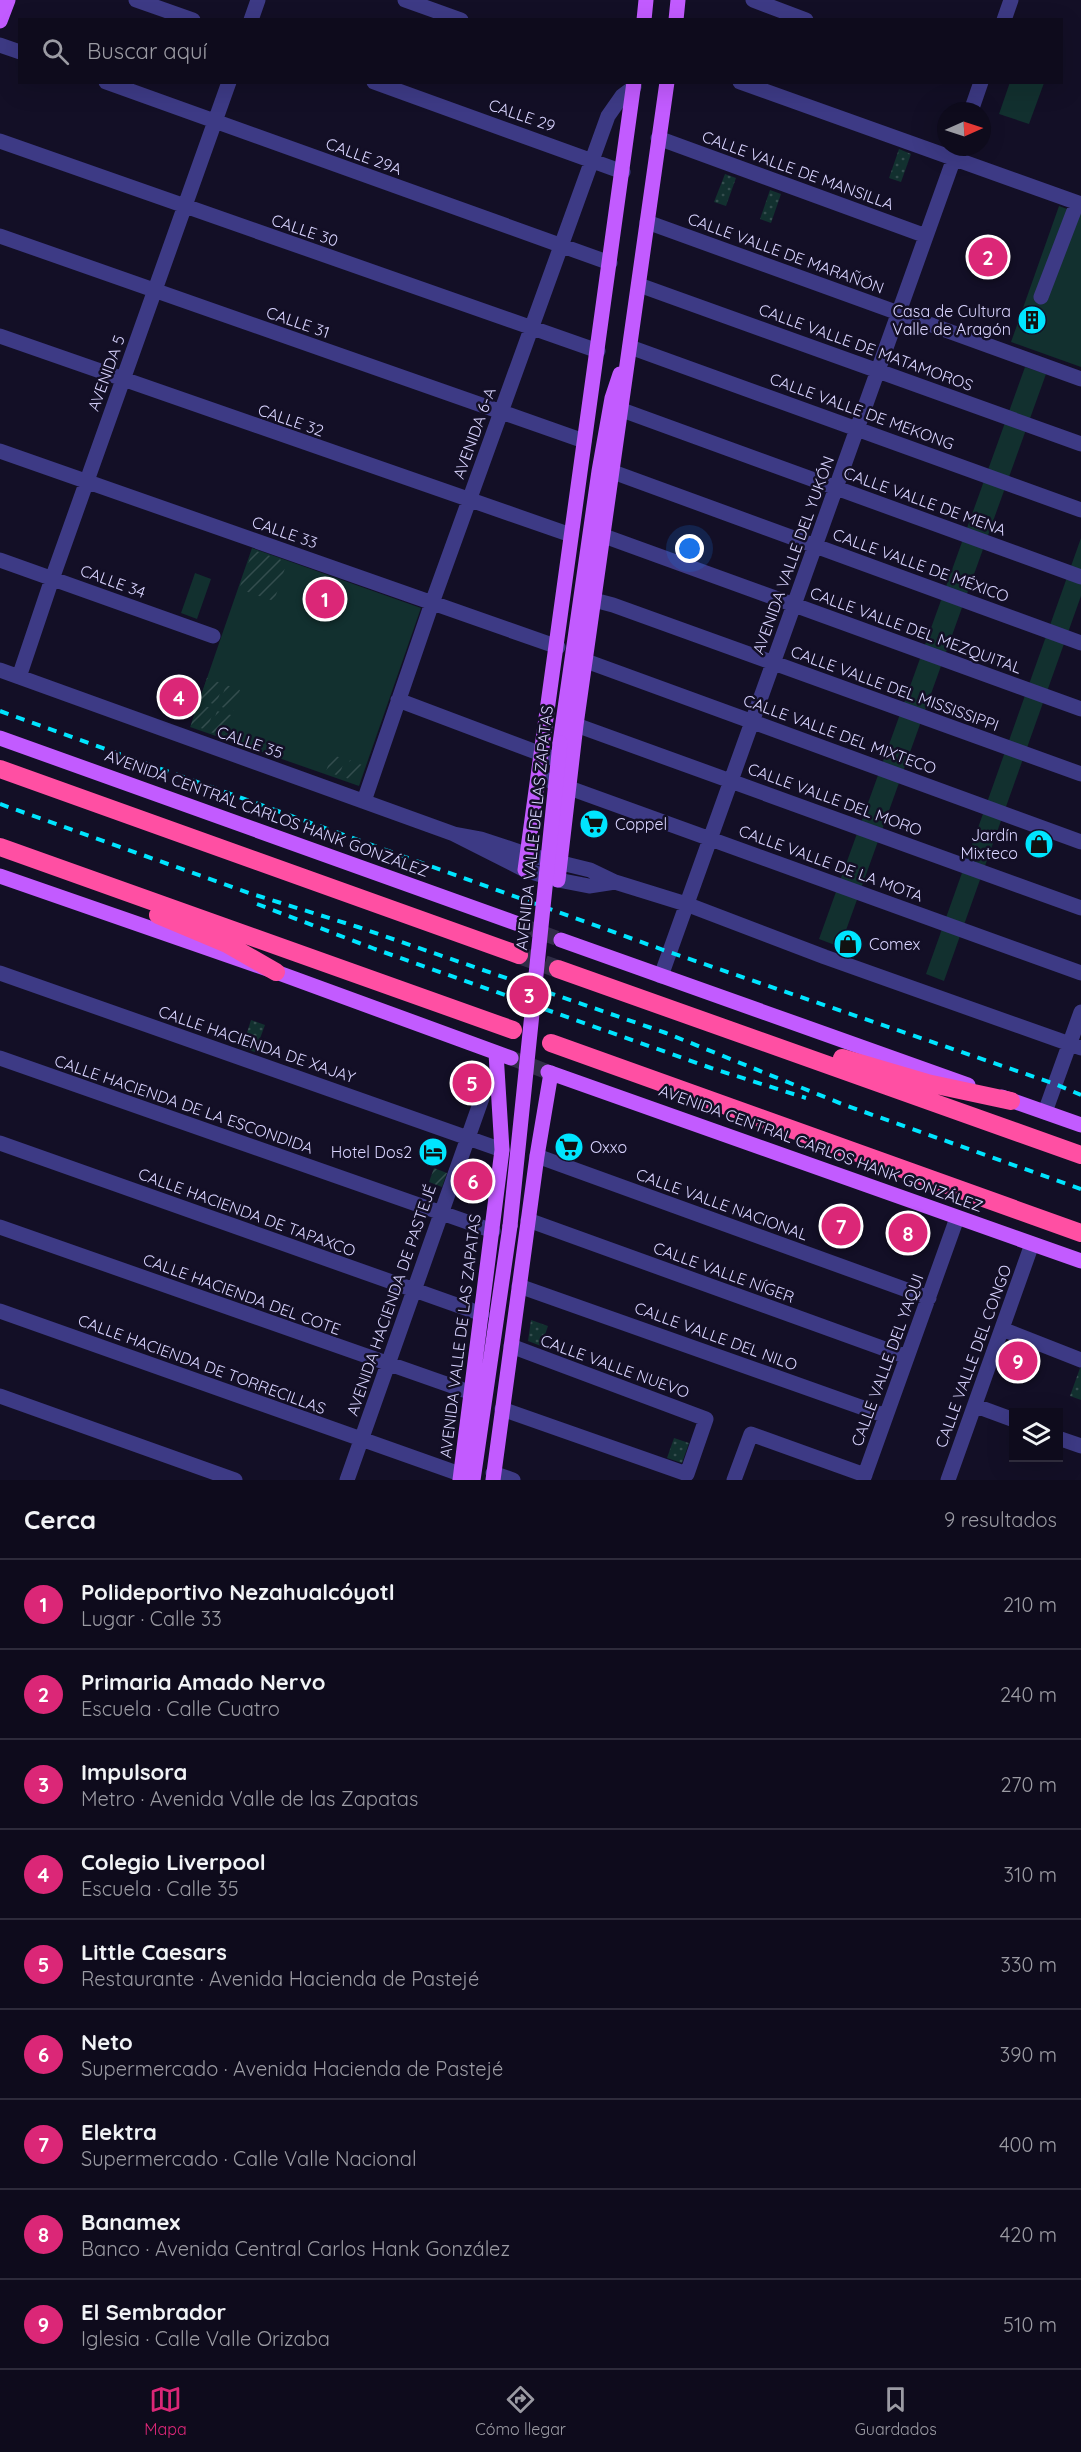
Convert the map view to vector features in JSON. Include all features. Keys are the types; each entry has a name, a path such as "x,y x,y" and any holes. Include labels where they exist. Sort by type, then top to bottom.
{"highway":[{"path":"0,769 519,955"},
{"path":"0,848 513,1030"},
{"path":"124,892 157,914 227,944 276,972"},
{"path":"558,969 1081,1155"},
{"path":"707,1023 754,1032 927,1083 1011,1101"},
{"name":"AVENIDA CENTRAL CARLOS HANK GONZÁLEZ","path":"551,1043 1081,1233"}],"main road":[{"path":"0,21 8,0"},
{"path":"644,18 646,0"},
{"path":"676,18 678,0"},
{"name":"AVENIDA VALLE DE LAS ZAPATAS","path":"464,1478 481,1440 510,1226 560,743 606,471 622,410 667,84"},
{"name":"AVENIDA VALLE DE LAS ZAPATAS","path":"527,863 634,85"},
{"name":"AVENIDA VALLE DE LAS ZAPATAS","path":"558,880 576,724 604,536 612,398 630,347"},
{"name":"AVENIDA VALLE DE LAS ZAPATAS","path":"598,351 606,471"},
{"name":"AVENIDA CENTRAL CARLOS HANK GONZÁLEZ","path":"0,738 521,926"},
{"path":"537,796 566,805"},
{"path":"0,876 276,972"},
{"path":"561,940 1081,1125"},
{"name":"AVENIDA VALLE DE LAS ZAPATAS","path":"276,972 504,1055 502,1150 471,1394 464,1478"},
{"name":"AVENIDA CENTRAL CARLOS HANK GONZÁLEZ","path":"537,1156 550,1072 1081,1261"},
{"path":"489,1478 511,1347 527,1289 529,1213 537,1156"},
{"path":"496,1200 501,1196 512,1194 521,1197 529,1213"},
{"name":"AVENIDA VALLE DE LAS ZAPATAS","path":"481,1440 489,1478"}],"street":[{"path":"136,0 187,18"},
{"path":"252,18 258,0"},
{"path":"405,0 454,18"},
{"path":"753,0 801,18"},
{"path":"1004,18 1008,1"},
{"path":"0,45 18,50"},
{"name":"CALLE 29A","path":"111,84 610,263"},
{"name":"AVENIDA 5","path":"19,677 86,481 228,84"},
{"name":"CALLE 29","path":"380,84 623,172"},
{"path":"746,84 937,147"},
{"path":"974,102 981,84"},
{"name":"AVENIDA 6-A","path":"364,801 468,500 592,159 613,107 634,85"},
{"name":"CALLE VALLE DE MANSILLA","path":"658,138 926,236"},
{"name":"CALLE 30","path":"0,141 598,351"},
{"name":"AVENIDA VALLE DEL YUKÓN","path":"661,976 955,156"},
{"path":"963,156 1079,204 1041,297"},
{"name":"CALLE VALLE DE MARAÑÓN","path":"647,222 1081,379"},
{"name":"CALLE 31","path":"0,236 584,441"},
{"name":"CALLE VALLE DE MATAMOROS","path":"639,285 1081,444"},
{"name":"CALLE 32","path":"0,336 572,535"},
{"name":"CALLE VALLE DE MEKONG","path":"630,347 1081,510"},
{"name":"CALLE VALLE DE MENA","path":"622,410 1081,577"},
{"name":"CALLE 33","path":"0,451 558,647"},
{"name":"CALLE VALLE DE MÉXICO","path":"606,471 1081,643"},
{"name":"CALLE VALLE DEL MEZQUITAL","path":"604,536 1081,709"},
{"name":"CALLE 34","path":"0,560 213,636"},
{"name":"CALLE VALLE DEL MISSISSIPPI","path":"594,600 614,605 1081,774"},
{"name":"CALLE VALLE DEL MIXTECO","path":"586,661 1081,842"},
{"name":"CALLE 35","path":"0,670 454,834 481,839 558,880"},
{"path":"398,700 571,765"},
{"name":"CALLE VALLE DEL MORO","path":"576,724 1081,908"},
{"name":"CALLE VALLE DE LA MOTA","path":"540,777 1081,973"},
{"path":"560,862 590,870 615,882 686,904 1075,1046"},
{"name":"CALLE 35","path":"527,863 560,862"},
{"path":"558,880 590,886 615,882"},
{"name":"CALLE HACIENDA DE XAJAY","path":"0,973 502,1150"},
{"path":"1045,1112 1075,1046 1081,1012"},
{"name":"CALLE HACIENDA DE LA ESCONDIDA","path":"0,1058 492,1231"},
{"name":"AVENIDA HACIENDA DE PASTEJÉ","path":"347,1480 482,1098"},
{"name":"CALLE HACIENDA DE TAPAXCO","path":"0,1143 482,1314"},
{"name":"CALLE VALLE NACIONAL","path":"537,1156 928,1298"},
{"name":"CALLE VALLE NÍGER","path":"529,1213 907,1357"},
{"name":"CALLE VALLE DEL YAQUI","path":"864,1478 957,1218"},
{"name":"CALLE HACIENDA DEL COTE","path":"0,1227 471,1394"},
{"name":"CALLE VALLE DEL CONGO","path":"948,1480 1032,1244"},
{"name":"CALLE VALLE DEL NILO","path":"527,1289 886,1416"},
{"name":"CALLE HACIENDA DE TORRECILLAS","path":"0,1311 464,1478"},
{"path":"1002,1329 1081,1360"},
{"name":"CALLE VALLE NUEVO","path":"502,1409 687,1474 706,1419 511,1347"},
{"path":"0,1396 235,1480"},
{"path":"976,1406 1009,1418"},
{"path":"734,1480 751,1434 864,1478"},
{"path":"1063,1439 1081,1446"},
{"path":"489,1478 513,1480"}],"green space":[{"path":"1009,84 1044,84 1029,124 999,114"},
{"path":"899,149 911,154 901,182 889,178"},
{"path":"725,174 736,178 726,206 714,202"},
{"path":"770,190 781,194 771,223 760,219"},
{"path":"1059,206 1081,214 1081,367 1011,342"},
{"path":"1025,367 1046,374 840,947 819,939"},
{"path":"1081,538 1081,596 944,981 926,974"},
{"path":"252,548 421,608 359,786 190,727"},
{"path":"253,550 287,562 274,601 239,589"},
{"path":"195,573 211,579 197,619 181,613"},
{"path":"207,678 223,684 216,705 200,699"},
{"path":"226,685 240,690 233,711 219,706"},
{"path":"198,704 214,709 207,730 191,725"},
{"path":"217,711 231,715 224,736 210,732"},
{"path":"332,755 345,759 339,776 326,771"},
{"path":"350,760 362,765 356,782 344,777"},
{"path":"251,1020 265,1025 255,1052 242,1048"},
{"path":"434,1168 447,1173 442,1187 429,1182"},
{"path":"531,1320 548,1326 541,1346 528,1341"},
{"path":"1081,1368 1081,1400 1070,1396"},
{"path":"674,1438 689,1443 682,1463 667,1458"}],"tunnel":[{"path":"521,925 561,940"},
{"path":"519,955 558,969"},
{"path":"511,1058 548,1072"}],"railway":[{"path":"0,711 669,952 1055,1084 1081,1095"},
{"path":"0,804 249,893 358,927 666,1033 842,1104 1081,1189"},
{"path":"257,904 375,949 711,1068 806,1098"}],"place":[{"name":"Primaria Amado Nervo","path":"988,257"},
{"name":"Casa de Cultura Valle de Aragón","path":"1032,320"},
{"name":"Polideportivo Nezahualcóyotl","path":"325,599"},
{"name":"Colegio Liverpool","path":"179,697"},
{"name":"Coppel","path":"594,824"},
{"name":"Jardín Mixteco","path":"1039,844"},
{"name":"Comex","path":"848,944"},
{"name":"Impulsora","path":"529,995"},
{"name":"Little Caesars","path":"472,1083"},
{"name":"Oxxo","path":"569,1147"},
{"name":"Hotel Dos2","path":"433,1152"},
{"name":"Neto","path":"473,1181"},
{"name":"Elektra","path":"841,1226"},
{"name":"Banamex","path":"908,1233"},
{"name":"El Sembrador","path":"1018,1361"}]}
